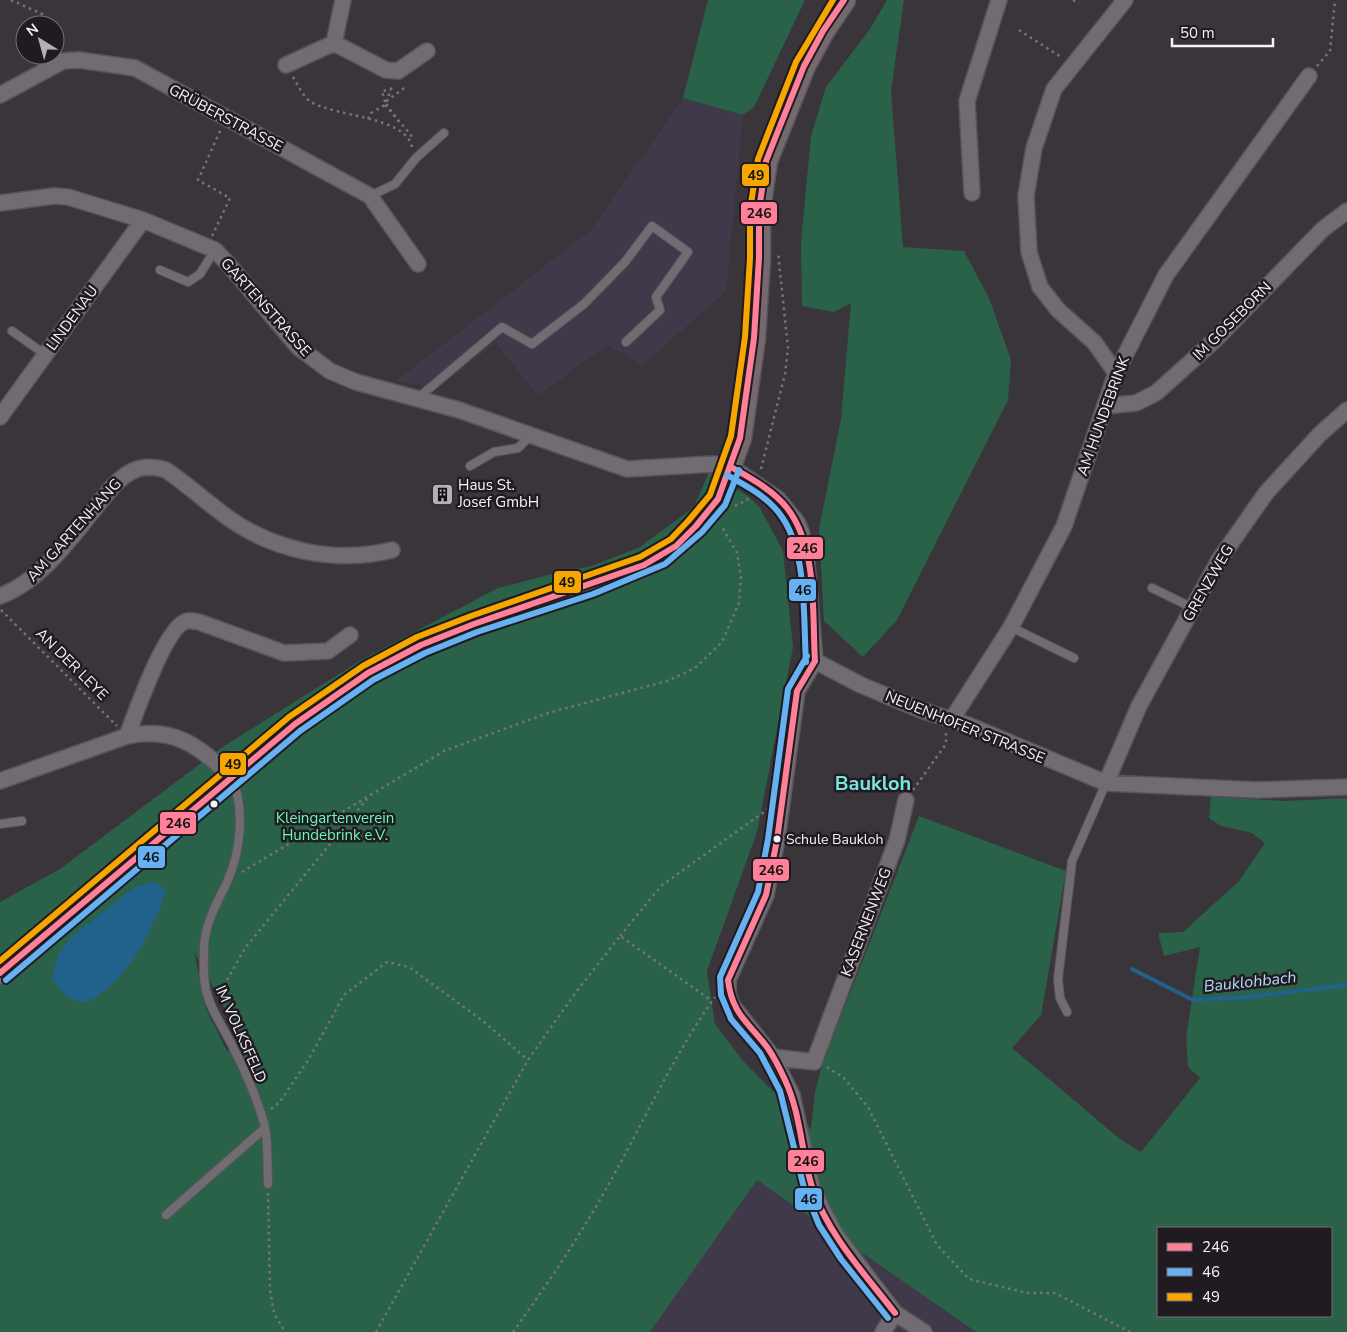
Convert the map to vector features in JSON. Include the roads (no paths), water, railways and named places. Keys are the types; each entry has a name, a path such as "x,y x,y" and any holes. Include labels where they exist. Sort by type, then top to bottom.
{"main road":[{"path":"0,973 295,724 368,672 421,645 474,624 590,586 644,565 661,556 696,526 718,499 740,438 754,338 759,258 759,210 766,161 804,66 823,31 844,0"}],"street":[{"path":"334,43 343,0"},
{"path":"972,193 967,101 999,0"},
{"path":"1116,373 1094,342 1058,310 1040,288 1029,252 1026,196 1034,148 1054,89 1072,64 1125,0"},
{"path":"334,43 386,70 398,71 427,51"},
{"path":"286,65 334,43"},
{"name":"GRÜBERSTRASSE","path":"0,95 64,61 79,60 125,65 135,68 225,119 370,196 418,264"},
{"name":"AM HUNDEBRINK","path":"952,719 1011,627 1064,526 1116,373 1166,275 1309,76"},
{"name":"GARTENSTRASSE","path":"0,203 54,196 68,197 143,220 211,249 230,265 284,332 310,358 330,371 356,382 531,435 627,470 714,464 731,467"},
{"name":"IM GOSEBORN","path":"1105,406 1136,403 1156,393 1216,339 1324,229 1347,211"},
{"name":"LINDENAU","path":"0,417 143,220"},
{"name":"GRENZWEG","path":"1106,783 1139,706 1218,560 1266,493 1320,434 1347,410"},
{"name":"AM GARTENHANG","path":"0,596 14,591 32,579 114,484 128,471 141,467 154,466 166,470 228,518 261,537 282,546 323,555 371,555 392,550"},
{"path":"731,467 756,482 786,507 797,522 804,540 815,661 797,692 766,895 728,980 728,994 732,1005 773,1056 792,1096 812,1187 822,1211 836,1236 895,1313 924,1332"},
{"path":"127,736 139,700 168,640 176,628 186,621 199,622 284,653 328,651 350,635"},
{"name":"NEUENHOFER STRASSE","path":"815,661 861,685 921,710 952,719 1106,783 1257,790 1347,787"},
{"path":"0,782 127,736 146,732 163,733 184,740 210,756 231,777"},
{"name":"KASERNENWEG","path":"773,1056 814,1062 897,840 906,800"},
{"path":"883,1332 895,1313"}],"lane":[{"path":"370,196 395,184 416,158 444,133"},
{"path":"417,399 502,327 532,344 584,304 625,262 652,226 688,252 656,297 660,310 626,342"},
{"path":"160,270 188,282 200,274 211,249"},
{"path":"12,331 46,355"},
{"path":"470,466 494,452 518,448 531,435"},
{"path":"1152,588 1193,608"},
{"path":"1011,627 1074,658"},
{"name":"IM VOLKSFELD","path":"231,777 237,790 239,807 238,839 228,880 212,911 204,939 204,985 214,1013 236,1052 262,1117 265,1128 268,1184"},
{"path":"1067,1012 1060,998 1058,979 1072,860 1106,783"},
{"path":"0,824 22,821"},
{"path":"166,1215 265,1128"}],"water":[{"path":"153,882 162,886 166,891 143,944 128,967 108,988 92,999 81,1002 68,997 52,979 58,955 71,937 135,887"}],"waterway":[{"name":"Bauklohbach","path":"1132,969 1193,1000 1248,997 1347,985"}],"place":[{"name":"Haus St. Josef GmbH","path":"442,494"},
{"name":"Schule Baukloh","path":"777,839"}],"district":[{"name":"Baukloh","path":"873,783"}],"park label":[{"name":"Kleingartenverein Hundebrink e.V.","path":"335,826"}]}
